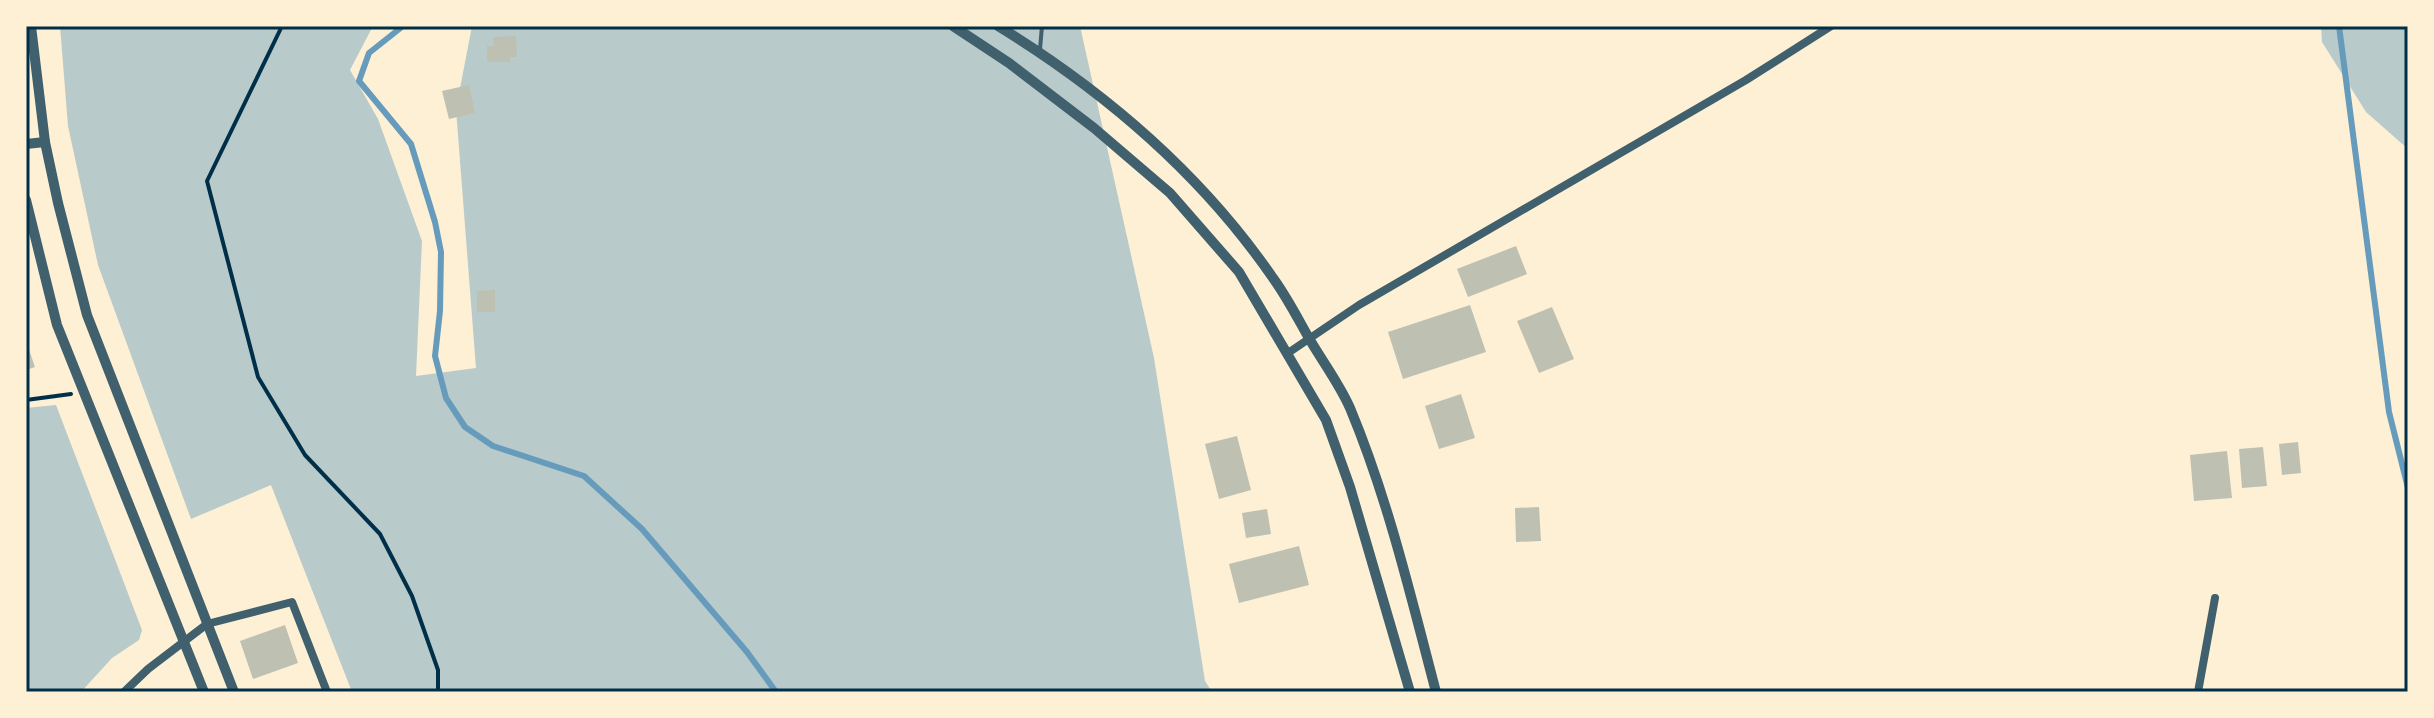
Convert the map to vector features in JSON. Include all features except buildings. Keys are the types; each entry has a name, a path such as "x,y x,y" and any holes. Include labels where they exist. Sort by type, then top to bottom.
{"street":[{"path":"31,26 45,142 87,315 234,692"},
{"path":"953,26 1009,63 1094,128 1170,193 1239,272 1326,420 1345,473 1410,692"},
{"path":"998,26 1040,52 1137,126 1186,173 1274,279 1349,405 1377,478 1436,692"},
{"path":"1288,353 1359,305 1746,80 1831,26"},
{"path":"26,144 45,142"},
{"path":"26,200 57,325 204,692"},
{"path":"2198,692 2215,598"},
{"path":"124,692 148,669 207,624 292,602 327,692"}],"lane":[{"path":"1040,52 1042,26"}],"path":[{"path":"282,26 207,181 258,377 305,455 380,534 412,596 438,670 438,692"},
{"path":"26,400 83,393"}],"shaded area":[{"path":"60,26 373,26 350,70 378,119 422,241 416,376 476,368 456,109 472,26 1080,26 1154,358 1205,681 1212,692 352,692 271,485 191,519 98,265 68,126"},
{"path":"2321,26 2408,26 2408,149 2366,112 2322,42"},
{"path":"56,405 142,630 139,640 112,658 81,692 26,692 26,408"}],"waterway":[{"path":"403,26 369,53 359,81 411,144 435,222 441,252 435,356 446,398 465,427 493,446 584,476 642,529 747,652 776,692"},
{"path":"2339,26 2389,412 2408,488"}]}
